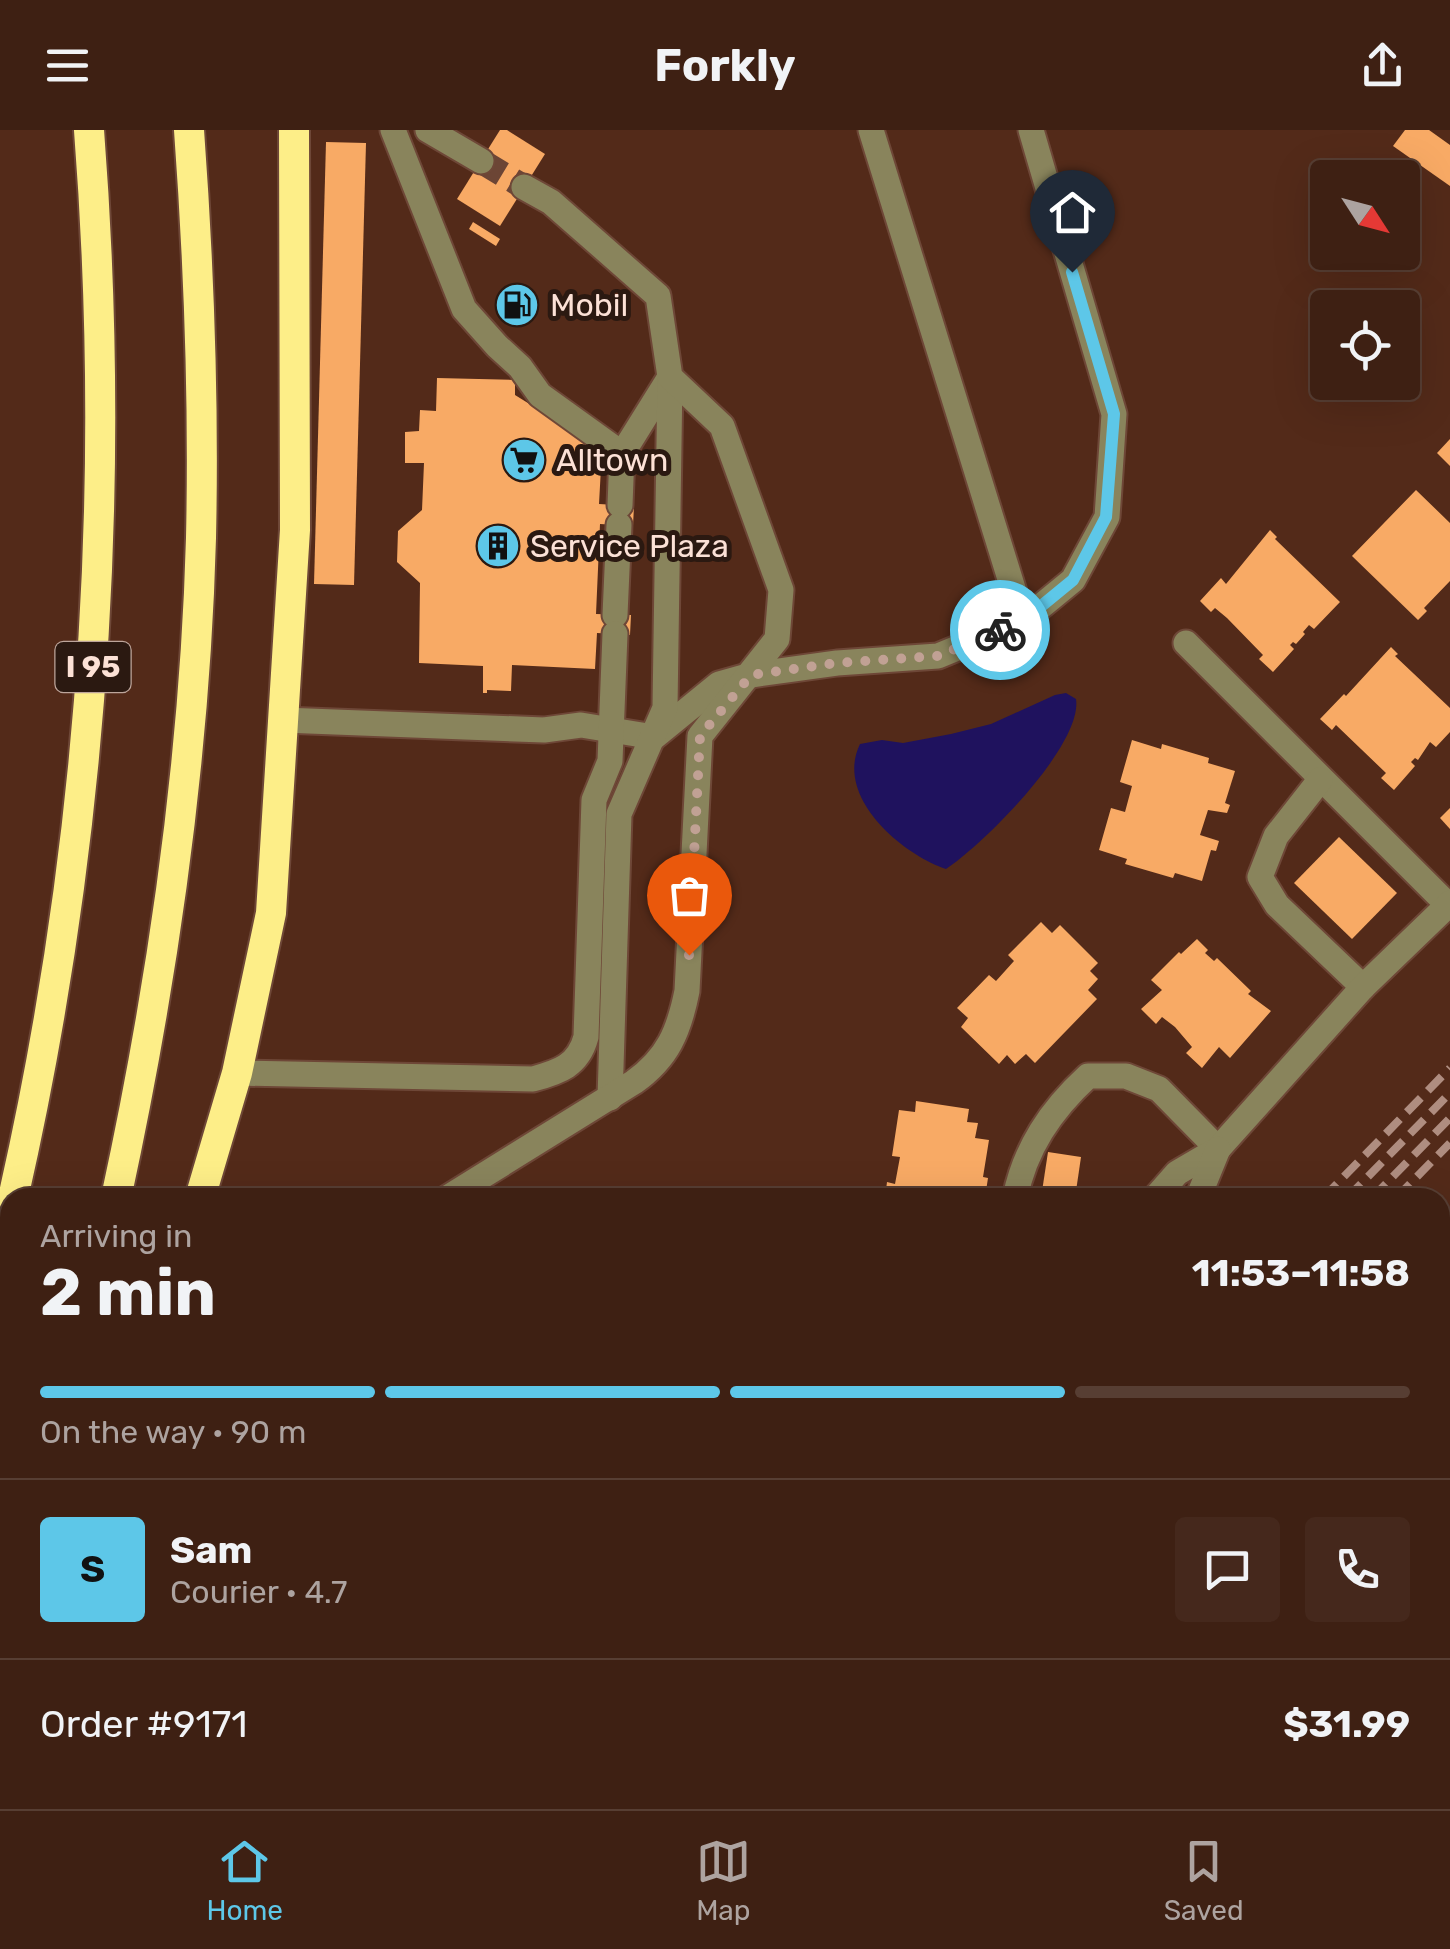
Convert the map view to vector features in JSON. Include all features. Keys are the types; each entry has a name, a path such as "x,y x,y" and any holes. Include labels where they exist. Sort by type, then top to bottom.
{"highway":[{"name":"I 95","path":"15,1188 68,908 92,687 99,556 101,353 98,241 89,130"},
{"path":"118,1188 137,1102 168,916 195,652 201,372 189,130"},
{"path":"203,1188 237,1073 270,913 295,530 294,130"}],"lane":[{"path":"394,130 464,309 520,367 540,395 622,454"},
{"path":"428,130 481,161"},
{"path":"870,130 1023,621"},
{"path":"283,720 544,730 581,726 654,737 719,684 751,675 836,663 938,656 1023,621 1073,580 1106,517 1114,414 1030,130"},
{"path":"524,187 551,202 658,296 670,377 665,708 619,814 610,1098"},
{"path":"237,1073 533,1079 566,1069 577,1059 586,1037 594,800 610,762 622,454 670,377"},
{"path":"463,1188 650,1071 662,1059 680,1027 687,991 700,736 776,639 781,590 722,426 670,377"},
{"path":"1164,1188 1177,1174 1218,1149 1362,987 1449,904 1186,644"},
{"path":"1320,780 1276,836 1260,877 1276,906 1362,987"},
{"path":"1016,1188 1020,1170 1056,1105 1088,1076 1126,1076 1159,1088 1218,1149"},
{"path":"1202,1188 1218,1149"}],"shaded area":[{"path":"1066,693 1076,699 1074,719 1048,767 983,839 946,869 910,851 877,821 864,803 856,784 854,764 860,744 882,740 903,743 951,734 991,724"}],"building":[{"path":"500,130 507,130 545,154 500,226 457,199"},
{"path":"1405,130 1429,130 1450,145 1450,186 1420,165 1420,160 1413,160 1393,146"},
{"path":"326,142 366,143 354,585 314,584"},
{"path":"473,222 500,239 496,246 469,229"},
{"name":"Service Plaza","path":"437,378 515,380 515,395 602,449 599,504 634,506 633,526 600,524 596,614 631,615 630,635 597,633 595,669 512,665 511,691 483,693 483,666 419,663 420,583 397,562 398,531 422,510 424,463 405,463 405,432 419,431 420,410 436,411"},
{"path":"1450,439 1450,466 1437,453"},
{"path":"1416,490 1450,523 1450,581 1418,620 1352,556"},
{"path":"1270,530 1340,602 1314,629 1309,625 1273,672 1259,659 1263,655 1227,618 1215,608 1211,612 1200,601 1221,578 1226,584"},
{"path":"1391,647 1398,654 1395,656 1450,708 1450,732 1436,747 1430,742 1418,760 1411,762 1415,766 1394,790 1381,778 1386,773 1336,725 1332,730 1320,719"},
{"path":"1132,740 1209,758 1208,763 1235,771 1225,803 1230,805 1227,813 1208,810 1200,835 1219,841 1216,851 1211,850 1202,881 1175,873 1173,878 1125,864 1127,859 1099,850 1111,808 1125,812 1132,786 1120,782"},
{"path":"1450,808 1450,829 1440,818"},
{"path":"1339,837 1397,893 1352,939 1294,883"},
{"path":"1041,922 1052,933 1060,925 1098,963 1090,971 1098,979 1088,990 1097,999 1035,1063 1026,1054 1015,1064 1007,1055 999,1064 961,1027 968,1018 957,1008 989,975 996,981 1014,961 1008,955"},
{"path":"1197,939 1208,950 1205,953 1214,961 1217,958 1251,991 1248,994 1271,1011 1230,1058 1219,1047 1202,1068 1186,1053 1192,1047 1175,1027 1162,1017 1156,1024 1141,1009 1162,990 1151,980"},
{"path":"916,1101 969,1109 967,1122 978,1123 975,1138 989,1140 983,1177 988,1178 986,1188 886,1188 887,1182 895,1184 900,1157 892,1156 899,1110 915,1112"},
{"path":"1048,1152 1081,1157 1076,1188 1043,1188"}],"tunnel":[{"path":"481,161 524,187"}],"railway":[{"path":"1333,1188 1450,1068"},
{"path":"1357,1188 1450,1093"},
{"path":"1382,1188 1450,1118"},
{"path":"1406,1188 1450,1143"}],"way so far":[{"path":"689,955 700,736 751,675 836,663 938,656 1000,630"}],"place":[{"name":"Mobil","path":"517,305"},
{"name":"Alltown","path":"524,460"},
{"name":"Service Plaza","path":"498,546"}],"route":[{"path":"1000,630 1023,621 1073,580 1106,517 1114,414 1072,272"}]}
